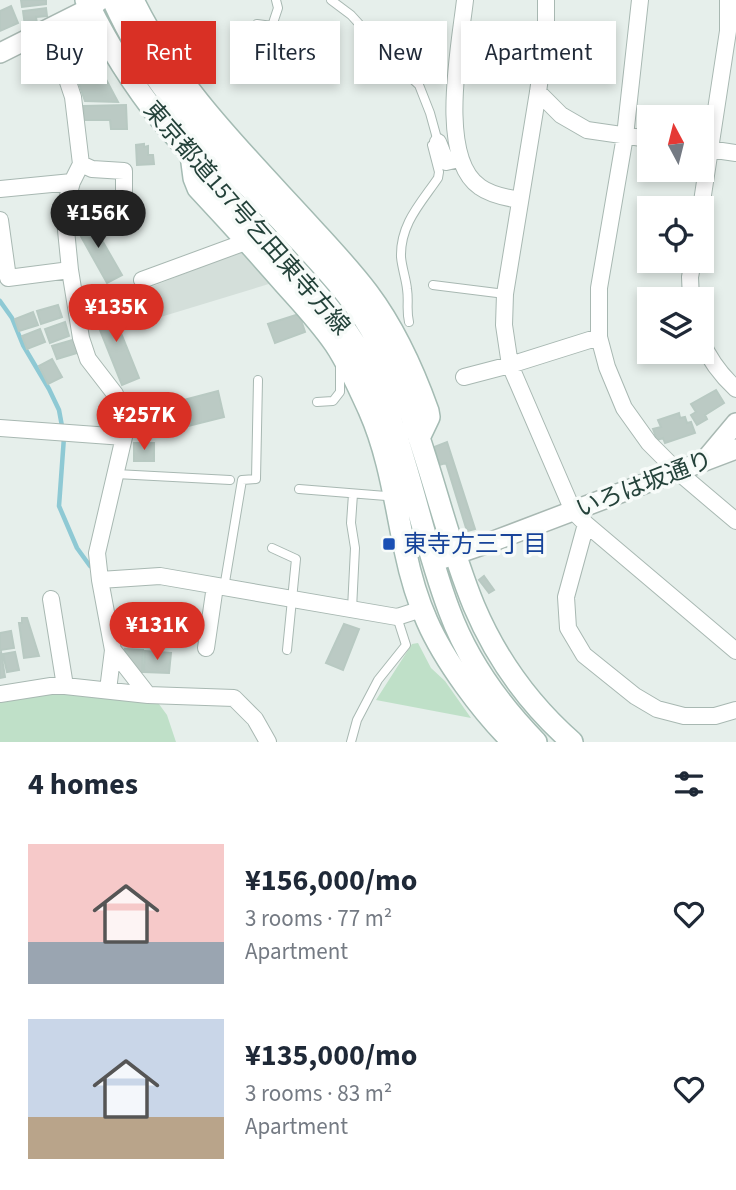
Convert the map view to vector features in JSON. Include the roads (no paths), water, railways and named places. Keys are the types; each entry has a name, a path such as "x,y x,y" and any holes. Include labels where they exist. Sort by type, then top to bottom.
{"main road":[{"name":"東京都道157号乞田東寺方線","path":"113,0 147,63 180,108 338,284 370,327 408,404 474,605 497,652 514,679 534,704 572,742"},
{"path":"133,0 162,53 194,98 351,271 386,320 410,364 428,411 429,417 419,438"},
{"name":"東京都道157号乞田東寺方線","path":"92,3 106,39 146,100 191,155 320,297 364,359 399,445 449,611 474,663 511,714 536,742"},
{"path":"191,155 198,188 306,308 335,343 346,362 371,414 384,453 405,552 422,609 439,646 458,674 513,742"}],"street":[{"path":"465,0 455,94 455,138 459,159 464,171 479,187 500,197 520,200"},
{"path":"546,0 546,35 505,294 504,325 510,365 580,518 736,651"},
{"path":"640,0 625,136 598,288 599,337 624,408 649,443 677,471 736,521"},
{"path":"714,105 728,31 728,0"},
{"path":"62,21 92,3"},
{"path":"0,54 21,43"},
{"path":"69,84 73,97 81,164 72,182 64,210 70,270 81,338 88,359 115,394 121,408 124,438 97,553 113,650 108,690"},
{"path":"538,92 561,115 587,130 637,138"},
{"path":"438,142 446,162 459,159"},
{"path":"714,149 736,153"},
{"path":"81,164 92,169 124,171 124,193"},
{"path":"0,189 72,182"},
{"path":"0,220 8,278 70,270"},
{"path":"149,272 246,240"},
{"path":"464,377 599,337"},
{"path":"714,364 736,389"},
{"path":"705,461 736,424"},
{"path":"0,428 124,438"},
{"name":"いろは坂通り","path":"433,562 580,518 677,471 736,449"},
{"path":"580,518 566,597 568,628 584,654 635,696 657,709 684,716 715,716 736,710"},
{"path":"100,580 160,576 397,617 422,609"},
{"path":"206,648 219,587"},
{"path":"51,599 65,686"},
{"path":"113,650 148,695"},
{"path":"0,694 65,686 148,695 234,698 255,719 268,742"}],"lane":[{"path":"274,21 278,8 276,0"},
{"path":"331,0 351,15 419,85 438,142 432,145 439,178 405,226 402,239 401,257 408,293 406,310 409,322"},
{"path":"433,285 505,294"},
{"path":"317,402 332,401 340,392 339,366 346,362"},
{"path":"219,587 242,480 256,480 258,380"},
{"path":"116,474 230,480"},
{"path":"299,489 386,496 394,494"},
{"path":"352,609 355,548 351,523 353,494"},
{"path":"272,548 296,559 287,650"},
{"path":"351,742 357,720 378,680 406,645 397,617"}],"waterway":[{"path":"0,301 12,318 23,345 59,410 64,437 59,506 77,548 90,566"}],"place":[{"name":"東寺方三丁目","path":"389,544"}]}
